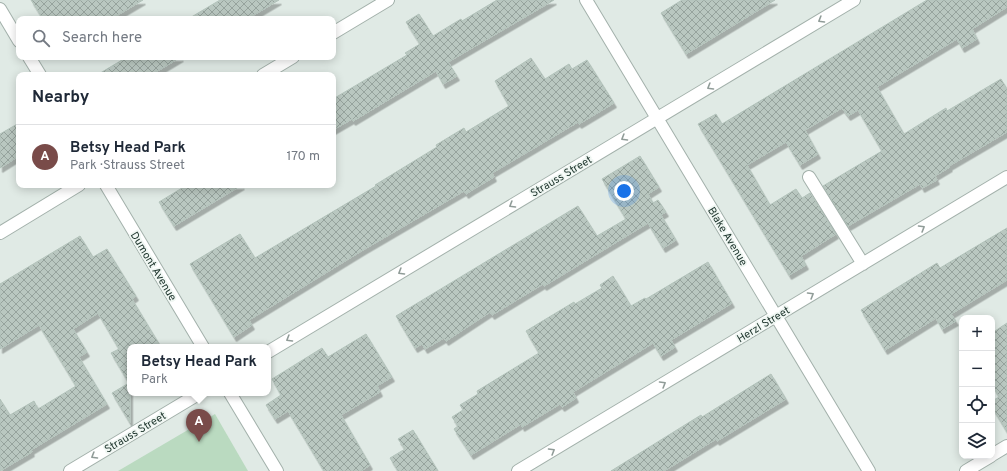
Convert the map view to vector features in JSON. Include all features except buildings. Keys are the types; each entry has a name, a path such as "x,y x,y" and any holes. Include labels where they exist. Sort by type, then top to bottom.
{"street":[{"path":"336,31 388,0"},
{"name":"Blake Avenue","path":"586,0 869,471"},
{"name":"Strauss Street","path":"271,350 854,0"},
{"path":"0,9 16,36"},
{"path":"31,60 38,72"},
{"path":"268,72 288,60"},
{"path":"809,177 863,264"},
{"name":"Herzl Street","path":"518,471 1007,177"},
{"path":"0,233 75,188"},
{"name":"Dumont Avenue","path":"108,188 200,344"},
{"name":"Strauss Street","path":"70,471 195,396"},
{"path":"232,396 277,471"},
{"path":"995,454 1007,446"},
{"path":"966,471 986,459"}],"green space":[{"path":"215,414 248,471 118,471"}],"place":[{"name":"Betsy Head Park","path":"199,442"}]}
